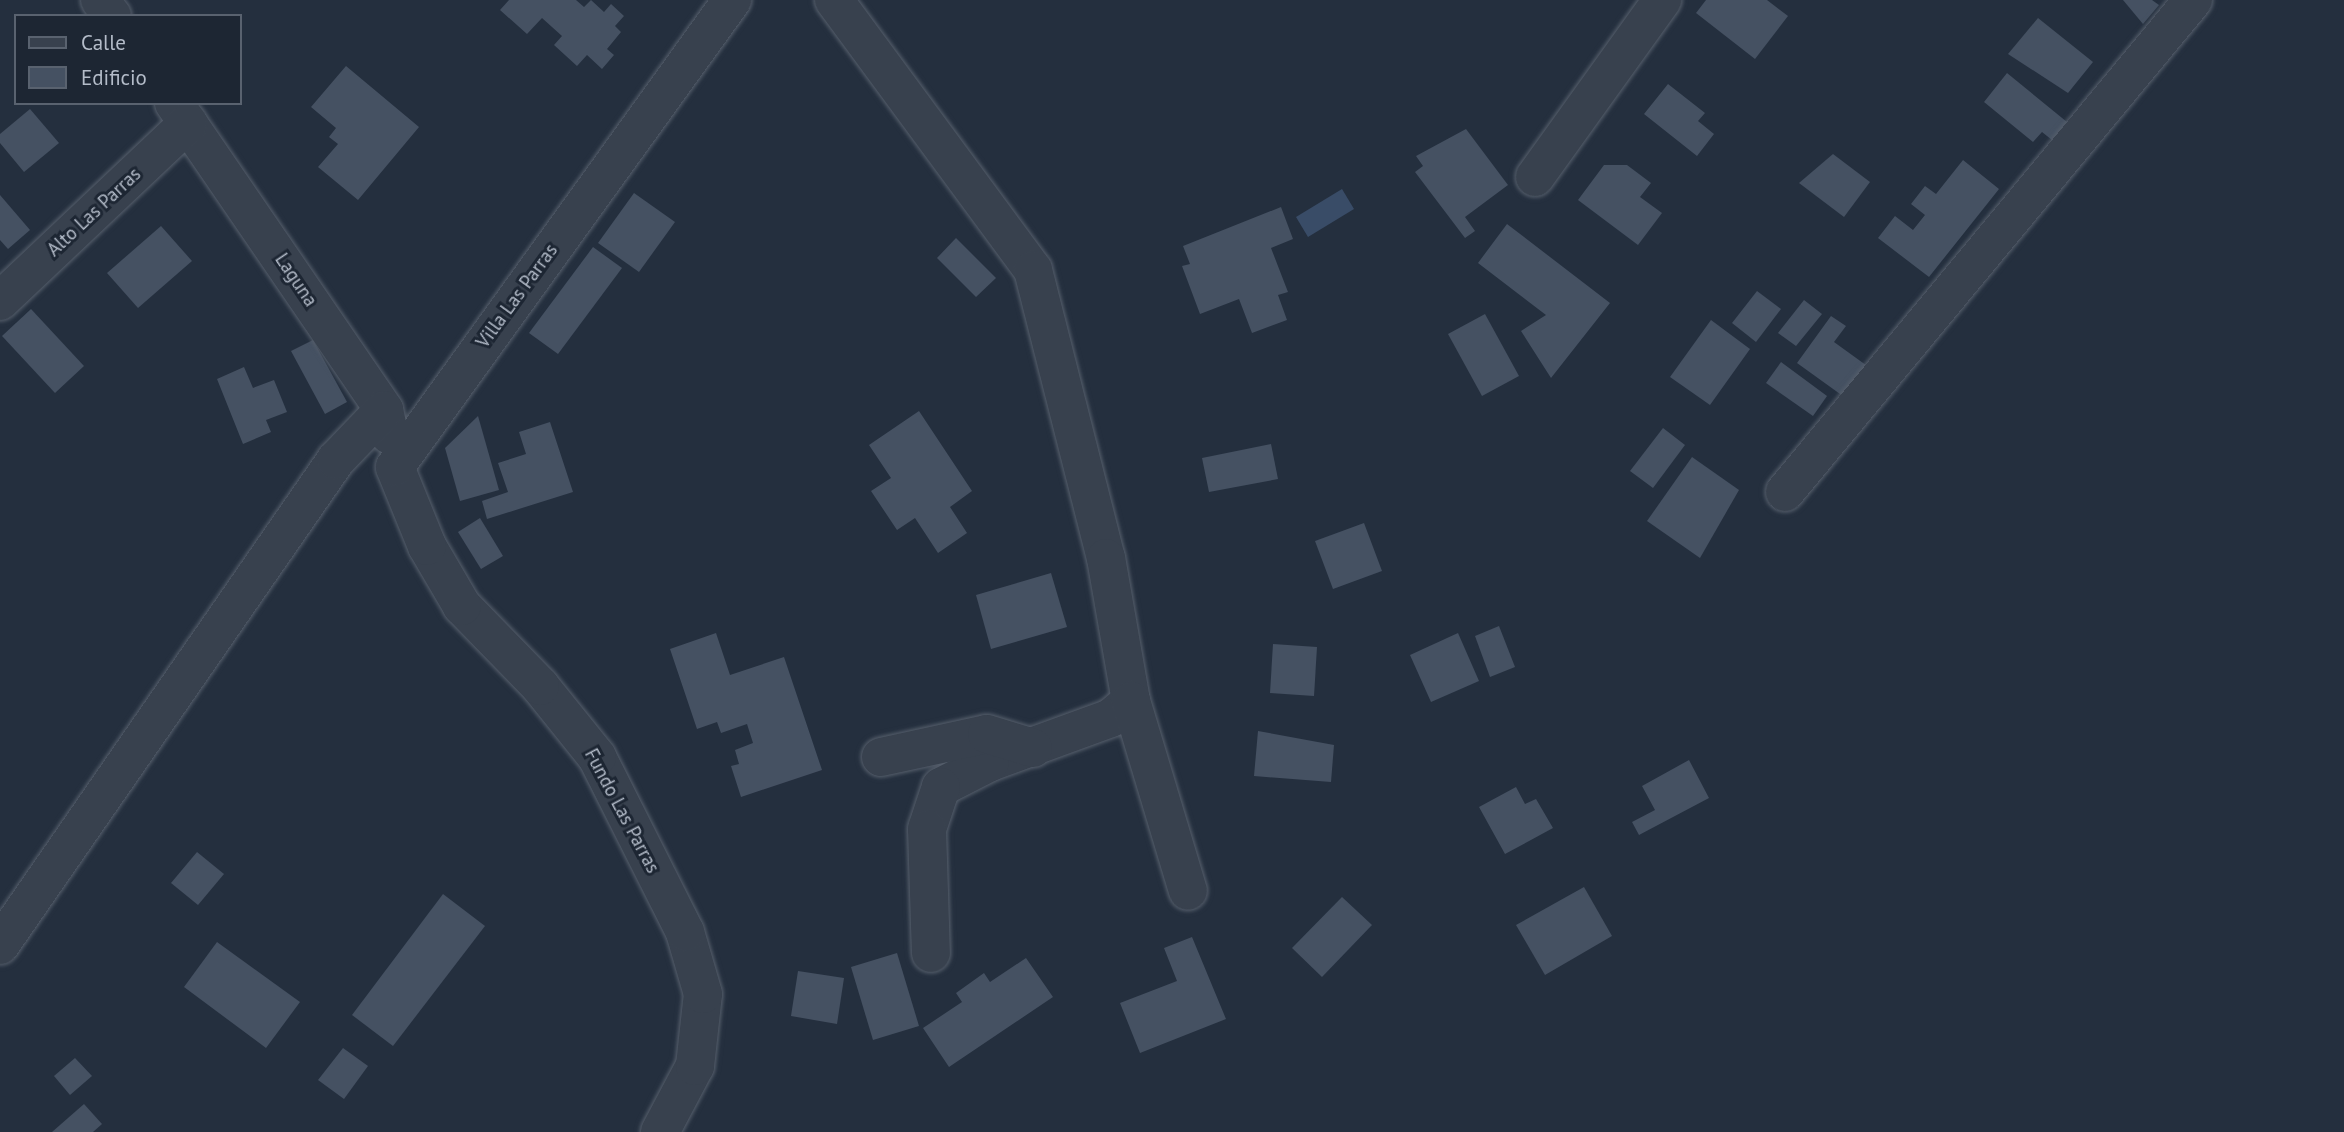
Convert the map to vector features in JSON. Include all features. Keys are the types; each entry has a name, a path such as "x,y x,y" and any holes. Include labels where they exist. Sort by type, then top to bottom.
{"street":[{"name":"Villa Las Parras","path":"395,467 732,0"},
{"path":"834,0 1033,270 1106,558 1131,701 1188,891"},
{"path":"1535,177 1662,0"},
{"path":"1786,492 2193,0"},
{"name":"Laguna","path":"181,113 384,410 395,467"},
{"name":"Alto Las Parras","path":"0,301 181,113"},
{"path":"0,945 336,460 384,410"},
{"name":"Fundo Las Parras","path":"395,467 427,546 462,606 540,686 597,757 685,932 703,994 695,1066 660,1132"},
{"path":"931,953 927,830 941,787 1111,718 1131,701"},
{"path":"880,757 987,734 1033,748"}],"water":[{"path":"1342,189 1354,209 1308,237 1296,217"}],"building":[{"path":"509,0 576,0 584,7 591,0 604,12 611,4 624,16 615,26 621,32 607,49 614,55 602,69 587,55 577,66 554,45 562,36 542,18 527,34 500,10"},
{"path":"1706,0 1767,0 1788,16 1755,59 1696,13"},
{"path":"2123,0 2152,0 2159,5 2143,24"},
{"path":"2038,18 2093,62 2068,93 2008,54"},
{"path":"346,66 419,127 358,200 318,167 338,144 329,137 336,128 311,107"},
{"path":"2007,73 2067,122 2052,140 2042,132 2033,142 1984,102"},
{"path":"1668,84 1705,113 1698,121 1714,134 1697,156 1644,114"},
{"path":"30,109 59,143 24,172 0,143 0,134"},
{"path":"1466,129 1508,185 1465,217 1475,231 1465,238 1415,172 1423,166 1416,156"},
{"path":"1833,154 1870,182 1844,217 1799,183"},
{"path":"1963,160 1999,189 1929,277 1878,238 1895,216 1913,230 1925,215 1911,204 1925,186 1936,194"},
{"path":"1604,165 1627,165 1651,183 1640,197 1662,213 1638,245 1578,200"},
{"path":"634,193 675,222 639,272 598,243"},
{"path":"0,195 30,230 8,249 0,240"},
{"path":"1281,207 1293,239 1271,248 1288,292 1278,295 1287,320 1252,333 1239,299 1200,314 1182,266 1190,264 1183,246"},
{"path":"1507,224 1610,303 1551,378 1521,331 1546,315 1478,263"},
{"path":"161,226 192,261 138,308 107,273"},
{"path":"956,238 996,278 976,297 937,258"},
{"path":"593,247 622,268 558,354 529,333"},
{"path":"1757,291 1781,309 1756,342 1732,323"},
{"path":"1804,300 1822,314 1796,346 1778,333"},
{"path":"31,309 84,366 55,393 2,336"},
{"path":"1485,314 1519,376 1482,396 1448,334"},
{"path":"1831,316 1846,326 1834,342 1870,368 1847,399 1797,363"},
{"path":"1711,320 1750,349 1710,405 1670,377"},
{"path":"313,340 347,402 325,414 291,351"},
{"path":"1781,362 1827,396 1813,416 1766,383"},
{"path":"244,367 253,388 274,380 287,412 266,420 271,432 243,444 217,379"},
{"path":"919,411 972,491 950,507 967,533 938,553 915,518 897,530 871,491 891,478 869,445"},
{"path":"478,416 499,490 460,501 445,448"},
{"path":"550,422 573,492 487,519 482,501 508,492 498,463 526,454 519,432"},
{"path":"1663,428 1685,445 1653,488 1630,471"},
{"path":"1271,444 1278,479 1209,492 1202,458"},
{"path":"1692,457 1739,490 1700,558 1647,521"},
{"path":"480,518 503,556 481,569 458,532"},
{"path":"1364,523 1382,571 1333,589 1315,541"},
{"path":"1051,573 1067,627 991,649 976,595"},
{"path":"1499,626 1515,667 1490,677 1475,636"},
{"path":"716,633 730,675 784,657 822,770 741,797 731,766 739,764 735,750 753,743 747,724 721,733 717,722 697,729 670,649"},
{"path":"1458,633 1479,681 1431,702 1410,655"},
{"path":"1273,644 1317,647 1314,696 1270,693"},
{"path":"1258,731 1334,745 1331,782 1254,776"},
{"path":"1689,760 1709,798 1639,835 1632,822 1655,810 1642,786"},
{"path":"1516,787 1525,804 1536,799 1553,828 1505,854 1479,807"},
{"path":"197,852 224,874 198,905 171,883"},
{"path":"1584,887 1612,936 1545,975 1516,925"},
{"path":"443,894 485,926 393,1046 352,1015"},
{"path":"1342,897 1372,925 1322,977 1292,948"},
{"path":"1192,937 1226,1019 1140,1053 1120,1003 1177,981 1164,948"},
{"path":"217,942 300,1002 266,1048 184,987"},
{"path":"897,953 919,1026 873,1040 851,967"},
{"path":"1026,958 1053,997 949,1067 923,1028 962,1002 956,993 984,973 990,982"},
{"path":"798,971 844,978 837,1024 791,1016"},
{"path":"343,1048 368,1066 344,1099 318,1080"},
{"path":"75,1058 92,1076 70,1095 54,1076"},
{"path":"84,1104 102,1124 93,1132 52,1132"}]}
